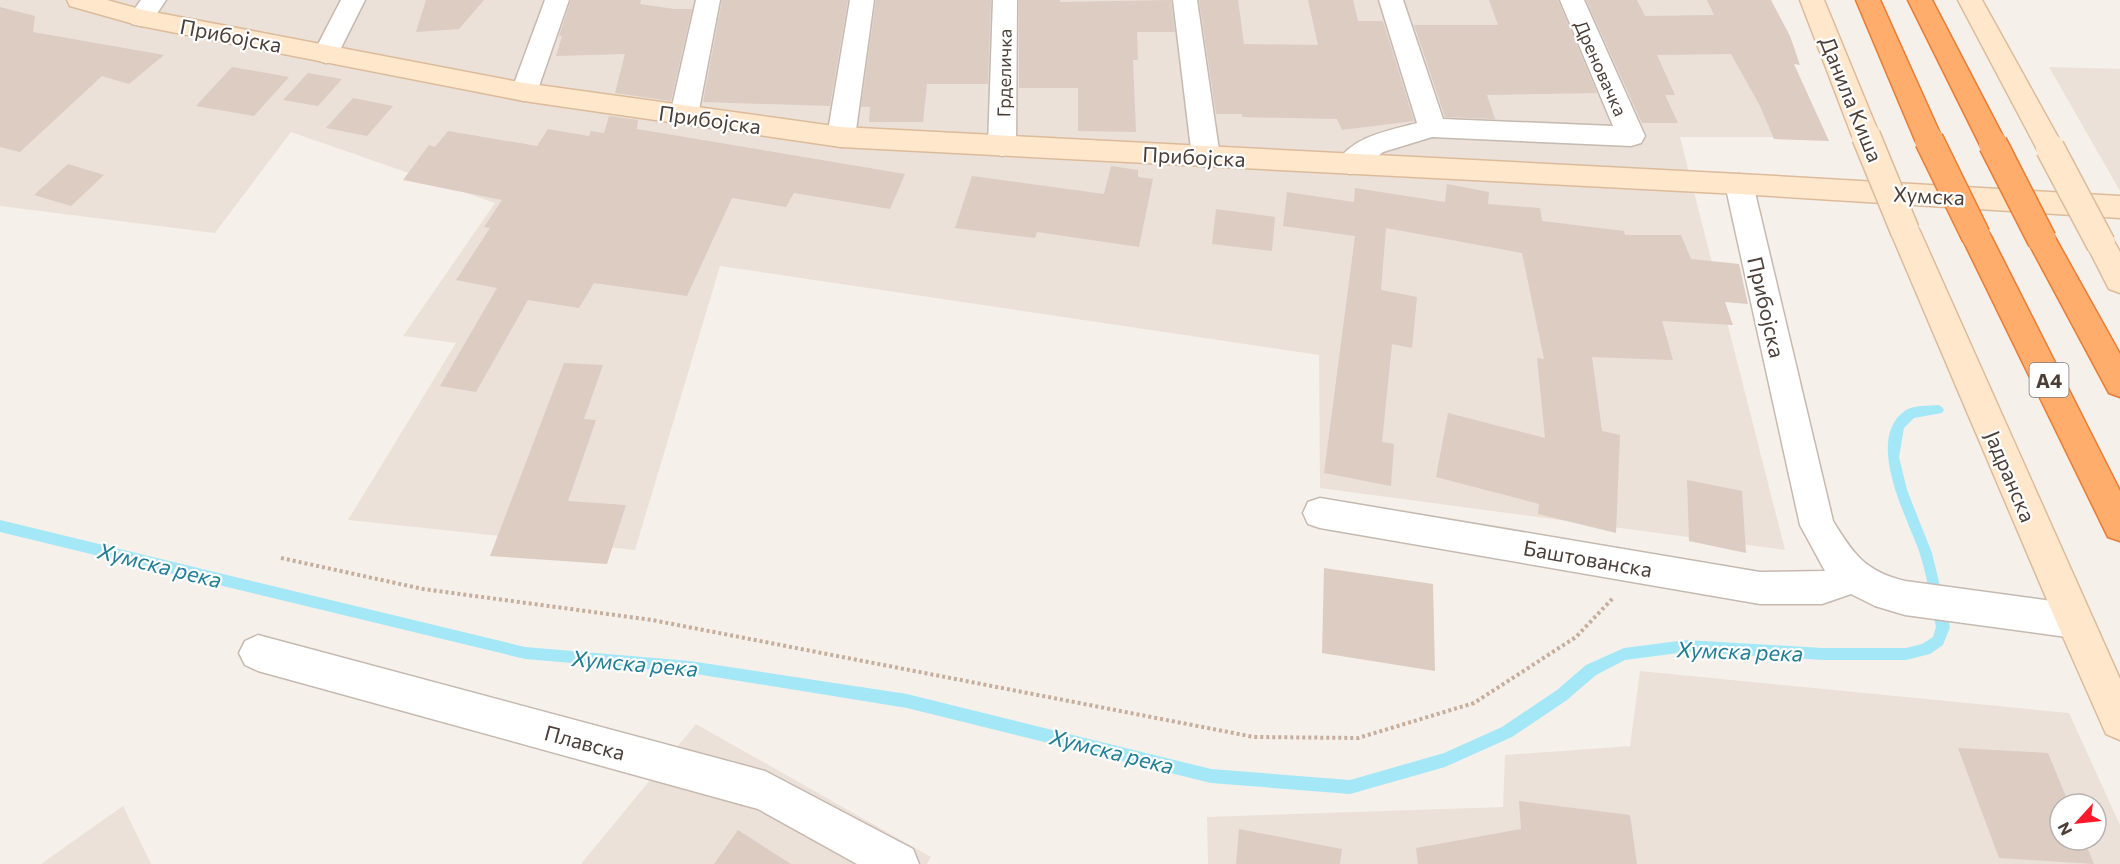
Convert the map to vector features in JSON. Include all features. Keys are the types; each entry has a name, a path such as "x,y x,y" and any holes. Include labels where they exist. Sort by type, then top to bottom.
{"highway":[{"name":"A4","path":"1868,0 1929,140 2120,526"},
{"path":"1920,0 2042,240 2120,384"}],"street":[{"name":"Прибојска","path":"79,0 147,9 326,54 524,93 841,137 1739,184 1817,525 1839,562 1854,577 1875,590 1905,598 2074,621"},
{"path":"326,54 353,0"},
{"path":"524,93 557,0"},
{"path":"684,115 708,0"},
{"path":"841,137 862,0"},
{"name":"Грделичка","path":"1002,146 1005,0"},
{"path":"1185,0 1206,157"},
{"path":"1350,164 1373,145 1431,128 1391,0"},
{"name":"Дреновачка","path":"1431,128 1631,136 1572,0"},
{"name":"Данила Киша","path":"1812,0 1905,231"},
{"path":"1970,0 2120,280"},
{"name":"Хумска","path":"1739,184 2120,207"},
{"name":"Јадранска","path":"1905,231 2074,621 2120,721"},
{"name":"Баштованска","path":"1320,513 1760,588 1822,588 1854,577"},
{"name":"Плавска","path":"258,652 765,791 898,864"}],"path":[{"path":"281,558 423,589 652,620 1254,737 1358,738 1474,703 1576,637 1619,591 1636,566"}],"shaded area":[{"path":"0,0 1762,0 1823,137 1680,137 1785,550 1320,488 1319,355 720,266 635,550 348,520 456,343 403,336 495,203 291,132 215,233 0,206"},
{"path":"2049,67 2120,69 2120,191"},
{"path":"1640,671 2069,713 2105,792 2048,792 2048,852 2108,852 2108,799 2120,825 2120,864 1208,864 1207,817 1503,807 1505,755 1630,746"},
{"path":"696,724 931,857 927,864 581,864"},
{"path":"123,806 151,864 41,864"}],"building":[{"path":"426,0 484,0 459,29 416,32"},
{"path":"571,0 641,0 640,4 692,9 671,101 615,93 625,54 556,56 562,36 559,36"},
{"path":"722,0 848,0 830,106 703,102"},
{"path":"876,0 991,0 988,84 927,84 923,122 869,122 870,107 861,107"},
{"path":"1019,0 1060,0 1060,2 1171,0 1175,32 1137,32 1138,60 1133,60 1136,132 1078,131 1078,88 1019,88"},
{"path":"1199,0 1238,0 1244,44 1318,45 1308,0 1353,0 1358,21 1383,21 1414,121 1342,130 1337,119 1242,117 1242,114 1216,114"},
{"path":"1489,0 1558,0 1597,93 1487,95 1495,119 1445,117 1414,25 1498,25"},
{"path":"1586,0 1637,0 1645,16 1714,15 1707,0 1771,0 1790,36 1800,65 1794,64 1829,141 1774,139 1760,106 1731,54 1657,55 1675,95 1665,95 1678,123 1642,123"},
{"path":"0,7 35,16 33,32 164,55 129,84 102,76 20,152 0,147"},
{"path":"232,67 289,77 254,116 196,106"},
{"path":"308,73 342,79 318,106 283,100"},
{"path":"353,98 393,106 367,136 326,128"},
{"path":"609,116 638,120 637,129 905,174 890,209 794,193 786,207 732,198 687,296 594,283 579,308 528,300 476,392 440,386 497,288 456,280 490,228 484,227 502,200 403,180 429,145 435,147 448,131 537,146 548,129 589,136 591,131 604,133"},
{"path":"68,164 104,175 71,206 34,195"},
{"path":"1111,166 1138,170 1138,177 1153,179 1139,247 1037,232 1035,238 955,228 972,176 1104,194"},
{"path":"1447,184 1489,192 1488,204 1540,208 1542,221 1624,231 1625,235 1681,235 1691,259 1739,264 1748,304 1725,302 1733,325 1662,321 1673,360 1592,357 1602,431 1620,435 1616,533 1538,514 1539,504 1436,477 1448,413 1545,438 1537,358 1544,359 1522,253 1386,228 1381,290 1417,297 1412,348 1392,344 1382,442 1394,444 1391,486 1324,473 1355,236 1283,226 1287,192 1354,202 1355,188 1445,202"},
{"path":"1216,209 1275,217 1272,251 1212,244"},
{"path":"564,363 603,365 584,419 596,420 568,501 626,505 607,564 490,556"},
{"path":"1687,480 1742,491 1746,553 1689,541"},
{"path":"1324,568 1433,584 1435,671 1322,653"},
{"path":"1958,748 2048,753 2064,792 2048,792 2048,852 2089,852 2094,864 1999,858"},
{"path":"1519,801 1630,815 1637,864 1418,864 1416,848 1521,829"},
{"path":"1239,829 1342,849 1340,864 1236,864"},
{"path":"738,830 791,864 714,864"}],"waterway":[{"name":"Хумска река","path":"0,526 525,653 690,667 907,701 1211,776 1350,787 1445,760 1507,732 1562,695 1591,670 1624,654 1686,646 1823,654 1906,654 1925,650 1938,641 1943,627 1926,553 1901,490 1893,457 1898,426 1911,413 1938,410"}]}
